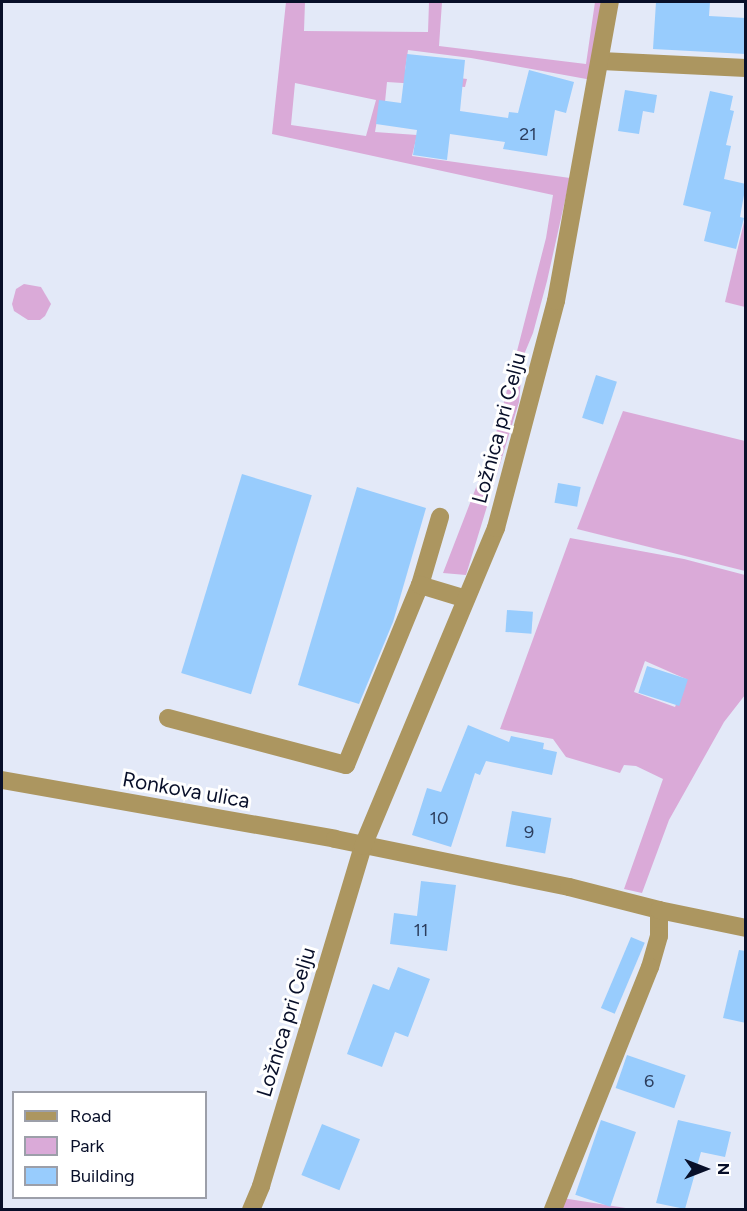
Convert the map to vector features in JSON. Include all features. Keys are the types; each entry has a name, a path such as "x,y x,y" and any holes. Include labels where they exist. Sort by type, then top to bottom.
{"street":[{"name":"Ložnica pri Celju","path":"251,1209 261,1186 363,846 496,528 556,301 610,2"},
{"path":"601,61 746,68"},
{"path":"168,718 346,765 420,585 440,517"},
{"path":"420,585 466,599"},
{"name":"Ronkova ulica","path":"2,780 324,837 363,846"},
{"path":"363,846 569,887 659,910 746,928"},
{"path":"553,1209 650,967 659,936 659,910"}],"green space":[{"path":"286,2 305,2 304,31 428,32 429,2 442,2 439,46 586,64 595,2 604,2 592,80 471,58 408,50 405,71 467,79 465,87 387,82 385,102 380,103 375,132 417,135 412,156 570,178 547,281 533,333 523,357 519,402 466,575 443,573 494,441 546,238 553,195 272,134","holes":["295,83 376,100 366,136 291,125"]},
{"path":"745,218 745,307 725,302"},
{"path":"24,284 41,287 51,304 45,316 40,320 28,320 14,311 12,304 16,289"},
{"path":"623,411 745,441 745,571 577,529"},
{"path":"570,538 684,559 745,575 745,695 724,722 669,820 642,893 624,889 663,779 636,766 624,765 620,773 566,757 553,739 500,729","holes":["645,661 686,679 675,707 634,692"]},
{"path":"562,1198 632,1209 559,1210"}],"building":[{"path":"656,2 710,2 709,16 746,18 746,54 653,49"},
{"path":"407,54 465,60 460,111 508,118 509,112 518,113 529,70 574,82 566,113 555,110 547,156 503,149 505,142 450,134 447,160 413,155 417,130 376,124 379,100 401,103"},
{"path":"625,90 657,95 654,113 643,111 639,134 618,131"},
{"path":"710,91 733,96 730,110 734,111 726,145 731,146 724,179 746,184 740,217 744,218 736,249 704,241 711,212 683,205"},
{"path":"596,375 617,382 603,425 582,418"},
{"path":"242,474 312,495 251,694 181,673"},
{"path":"558,483 581,487 577,507 555,503"},
{"path":"357,487 426,508 393,622 359,704 298,685"},
{"path":"507,610 533,612 531,634 505,632"},
{"path":"647,666 688,679 679,706 638,693"},
{"path":"468,725 509,742 511,736 544,743 543,749 557,752 552,775 486,761 480,775 475,773 451,847 412,835 427,788 441,792"},
{"path":"512,811 551,818 545,853 506,846"},
{"path":"421,881 456,885 447,951 390,944 394,913 417,916"},
{"path":"631,937 645,943 615,1014 601,1008"},
{"path":"739,950 746,951 746,1023 723,1018"},
{"path":"398,967 430,979 408,1037 395,1032 382,1067 347,1054 373,984 389,990"},
{"path":"627,1055 686,1075 674,1108 616,1088"},
{"path":"601,1120 636,1132 610,1207 575,1195"},
{"path":"678,1120 731,1132 725,1157 701,1152 685,1209 656,1203"},
{"path":"322,1124 360,1139 339,1190 301,1175"}]}
